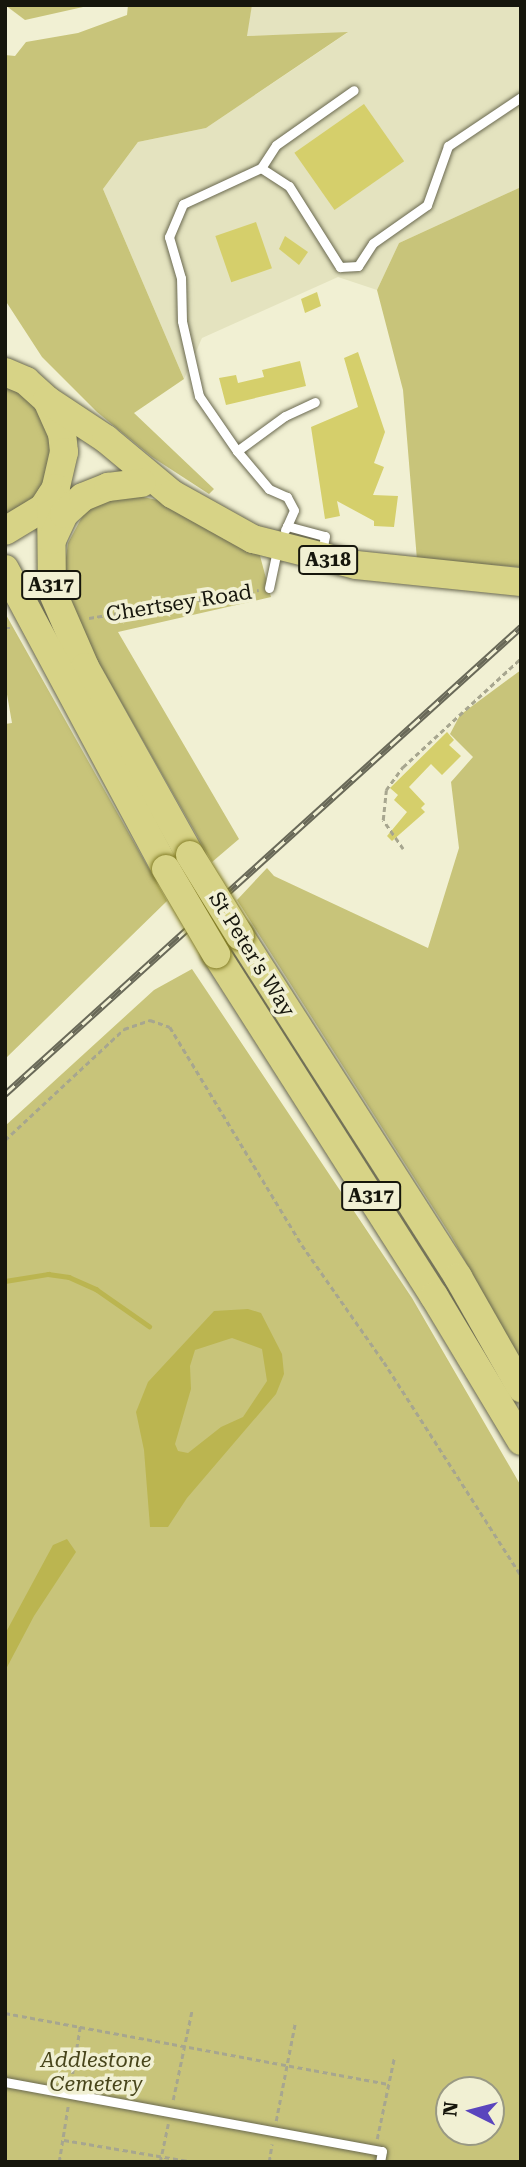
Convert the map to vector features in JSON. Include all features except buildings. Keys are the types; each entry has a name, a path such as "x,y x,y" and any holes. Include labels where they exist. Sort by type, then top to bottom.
{"main road":[{"path":"8,369 47,400"},
{"name":"St Peter's Way","path":"47,400 62,433 64,452 54,492 48,551 52,591 85,667 178,862 216,954 434,1296 521,1441"},
{"name":"A318","path":"47,400 106,439 172,494 231,529 282,537 321,558 509,580"},
{"name":"A318","path":"54,492 110,475 172,494"},
{"path":"48,551 64,514 74,503 108,487 142,483"},
{"path":"5,531 33,517 54,492"},
{"name":"St Peter's Way","path":"5,569 47,654 178,862 240,936 458,1277 521,1388"},
{"path":"5,594 47,654"}],"lane":[{"path":"269,588 282,537 294,510 287,497 269,489 237,451 199,396 182,321 181,278 169,237 183,204 261,169 276,145 354,90"},
{"path":"261,169 289,186 340,267 358,267 373,243 427,205 448,146 521,97"},
{"path":"237,451 285,416 316,402"},
{"path":"5,2082 382,2151 380,2162"}],"path":[{"name":"Chertsey Road","path":"89,618 269,588"},
{"path":"403,849 383,820 386,790 402,767 521,658"},
{"path":"5,1140 124,1028 150,1020 170,1027 302,1245 384,1362 521,1575"},
{"path":"160,2162 191,2010"},
{"path":"5,2013 388,2084"},
{"path":"269,2162 295,2023"},
{"path":"375,2150 394,2058"},
{"path":"64,2140 161,2154 194,2162"}],"shaded area":[{"path":"252,5 521,5 521,187 399,243 377,290 338,277 202,338 184,379 103,189 138,142 206,128 347,33 246,36"},
{"path":"248,1309 261,1313 282,1354 284,1374 276,1394 187,1498 168,1527 150,1527 144,1450 136,1412 148,1382 214,1311","holes":["232,1338 262,1349 267,1381 243,1417 221,1427 188,1453 178,1451 175,1444 191,1389 190,1366 195,1350"]},
{"path":"67,1539 76,1552 34,1616 5,1671 5,1634 53,1545"}],"green space":[{"path":"5,5 92,5 25,20"},
{"path":"128,5 252,5 247,36 348,32 206,128 138,142 103,189 184,379 134,413 214,489 209,494 152,457 97,412 42,357 5,300 5,55 15,56 26,42 78,33 127,15"},
{"path":"521,187 521,567 417,560 403,390 377,290 399,243"},
{"path":"5,383 27,396 43,414 51,437 52,461 44,484 30,502 5,516"},
{"path":"121,492 157,500 259,552 271,597 118,632 239,839 212,862 71,614 63,579 68,543 89,504"},
{"path":"5,613 167,901 5,1059 5,724 12,723 5,683"},
{"path":"521,670 521,1361 451,1236 237,900 267,868 274,876 428,948 459,848 451,782 473,757 450,734 460,715"},
{"name":"Addlestone Cemetery","path":"192,969 412,1298 521,1486 521,2162 5,2162 5,1126 154,990"}],"waterway":[{"path":"5,1281 48,1274 69,1277 96,1289 149,1326"}],"railway":[{"path":"5,1094 521,627"}]}
